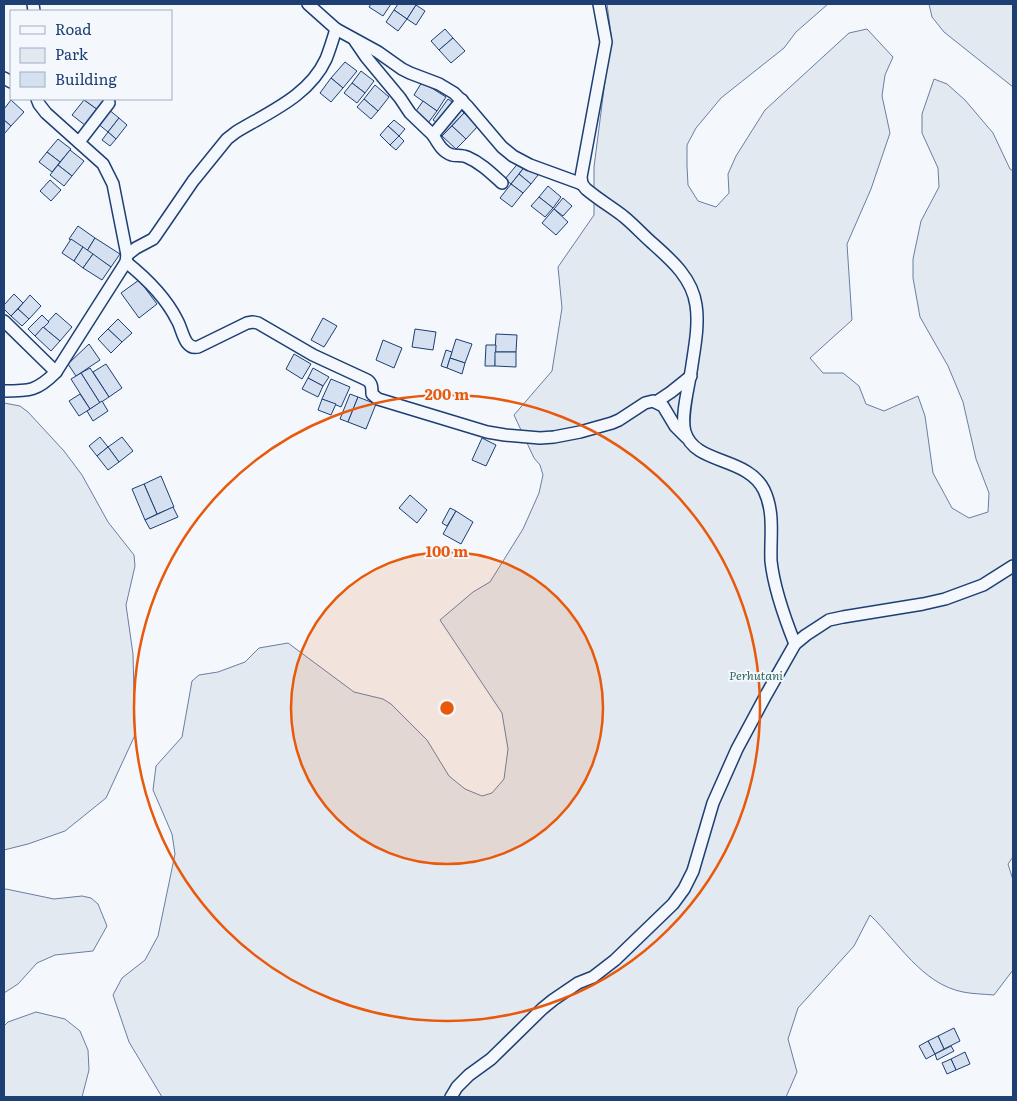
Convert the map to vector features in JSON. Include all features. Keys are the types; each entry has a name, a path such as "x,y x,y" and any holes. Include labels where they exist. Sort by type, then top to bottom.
{"street":[{"path":"308,4 336,29 378,52 410,73 447,88 462,100 502,147 513,156 530,165 582,184"},
{"path":"599,4 606,42 581,177 582,184 586,190 624,217 668,257 681,271 690,286 696,304 697,316 691,376 683,418 687,438"},
{"path":"4,390 22,391 34,389 46,383 56,372 127,259 136,248 156,235 193,181 227,139 299,94 325,60 336,29"},
{"path":"354,39 410,113 433,135 441,148 447,153 465,156 478,163 490,171 502,183"},
{"path":"37,100 46,113 104,164 113,184 127,259 164,299 178,322 186,343 193,348 248,323 258,323 314,355 367,380 371,384 372,394 378,399 487,432 524,437 554,437 580,432 619,420 645,403 653,401 662,406 679,431 692,445 704,453 747,471 756,478 764,490 769,502 771,517 771,561 774,577 779,599 795,644"},
{"path":"433,135 462,100"},
{"path":"79,142 109,103"},
{"path":"4,321 56,372"},
{"path":"656,402 691,376"},
{"path":"451,1097 457,1087 469,1075 491,1059 542,1009 578,983 592,977 609,965 673,904 684,889 693,871 713,803 737,749 795,644 829,620 945,599 983,585 1013,566"}],"green space":[{"name":"Perhutani","path":"607,4 828,4 796,32 784,48 721,98 696,128 687,145 688,185 698,201 716,207 729,193 728,174 736,156 765,110 849,33 867,29 893,57 885,75 882,96 890,133 871,189 847,244 852,320 810,358 823,373 843,373 859,386 866,404 884,411 918,396 925,416 933,473 952,508 969,518 988,512 989,493 976,459 963,402 948,366 920,317 913,278 913,259 921,221 939,187 938,168 922,133 922,114 934,79 947,84 965,100 993,133 1010,169 1013,171 1013,857 1008,864 1013,880 1013,970 994,995 967,993 948,988 912,961 870,915 854,946 798,1008 788,1039 797,1072 786,1097 162,1097 129,1042 113,995 122,978 145,960 158,936 175,854 172,834 153,790 156,766 182,737 192,681 199,675 218,672 245,662 259,648 288,643 354,692 383,699 391,704 427,740 449,776 465,789 482,796 492,793 504,779 508,749 502,713 440,620 473,592 490,582 523,529 539,493 543,475 540,465 534,458 514,415 552,371 562,308 558,267 594,215 594,167 611,34"},
{"path":"929,4 1013,4 1013,87 944,32 932,17"},
{"path":"4,403 20,406 28,412 64,451 82,475 108,522 134,555 135,566 126,605 133,654 135,735 106,798 65,831 4,850"},
{"path":"4,890 54,899 82,896 91,898 98,904 107,926 93,951 55,955 37,963 18,984 4,993"},
{"path":"36,1012 65,1019 80,1031 88,1050 89,1070 82,1097 4,1097 4,1026 8,1022"}],"building":[{"path":"371,4 391,4 383,16 369,7"},
{"path":"398,4 416,5 407,19 394,10"},
{"path":"416,5 425,11 416,25 407,19"},
{"path":"394,10 407,19 398,31 386,22"},
{"path":"445,29 453,38 439,50 431,41"},
{"path":"453,38 465,51 451,63 439,50"},
{"path":"345,62 357,71 343,88 331,78"},
{"path":"361,71 374,81 365,93 352,83"},
{"path":"331,78 343,88 331,102 320,93"},
{"path":"422,82 446,97 437,111 414,95"},
{"path":"352,83 365,93 357,103 344,93"},
{"path":"375,85 389,97 378,111 364,99"},
{"path":"364,99 378,111 371,119 357,107"},
{"path":"448,99 455,104 440,125 433,120"},
{"path":"11,100 24,112 11,126 4,120 4,109"},
{"path":"84,100 106,100 98,110"},
{"path":"84,100 98,110 86,126 72,115"},
{"path":"423,101 437,111 428,123 414,114"},
{"path":"108,109 119,118 108,132 97,123"},
{"path":"460,109 464,113 442,136 438,132"},
{"path":"464,113 478,126 466,139 452,126"},
{"path":"119,118 127,125 116,139 108,132"},
{"path":"4,120 11,126 4,134"},
{"path":"394,120 405,129 399,136 388,126"},
{"path":"388,126 399,136 390,145 380,135"},
{"path":"452,126 466,139 456,149 442,136"},
{"path":"108,132 116,139 110,146 102,140"},
{"path":"399,136 404,141 396,150 390,145"},
{"path":"58,139 71,149 60,162 47,152"},
{"path":"70,150 84,161 72,176 58,165"},
{"path":"47,152 60,162 52,172 39,162"},
{"path":"520,161 526,165 511,184 505,179"},
{"path":"58,165 72,176 64,186 50,175"},
{"path":"526,165 538,175 531,184 519,174"},
{"path":"519,174 531,184 523,193 511,184"},
{"path":"50,180 61,190 51,201 40,191"},
{"path":"511,184 523,193 512,207 500,198"},
{"path":"548,186 561,197 553,208 539,197"},
{"path":"539,197 553,208 545,217 531,206"},
{"path":"563,198 572,206 563,216 554,209"},
{"path":"554,209 568,222 556,235 542,223"},
{"path":"78,226 95,238 87,251 69,239"},
{"path":"95,238 120,254 111,267 87,251"},
{"path":"71,239 83,247 74,261 62,253"},
{"path":"83,247 93,254 83,268 74,261"},
{"path":"93,254 111,267 102,280 83,268"},
{"path":"139,280 157,304 139,318 121,293"},
{"path":"14,294 23,303 11,316 4,309 4,305"},
{"path":"30,295 41,306 29,319 18,309"},
{"path":"18,309 29,319 22,326 11,316"},
{"path":"56,313 72,327 60,341 43,327"},
{"path":"42,315 49,322 35,336 28,329"},
{"path":"323,318 337,326 324,347 311,340"},
{"path":"118,319 132,333 122,342 108,329"},
{"path":"43,327 60,341 51,351 35,336"},
{"path":"108,329 122,342 111,353 98,339"},
{"path":"415,329 436,332 433,350 412,347"},
{"path":"496,334 517,335 516,352 495,352"},
{"path":"456,339 472,344 465,363 450,358"},
{"path":"383,340 402,348 394,368 376,360"},
{"path":"89,344 100,360 76,376 68,364"},
{"path":"486,345 496,345 495,366 485,366"},
{"path":"446,350 452,352 447,368 441,366"},
{"path":"495,352 516,352 516,367 495,366"},
{"path":"294,354 311,364 302,379 286,369"},
{"path":"450,358 465,363 462,374 447,368"},
{"path":"106,364 122,388 109,397 93,372"},
{"path":"90,368 109,397 100,403 81,373"},
{"path":"313,368 329,377 323,386 308,378"},
{"path":"81,373 100,403 90,409 71,379"},
{"path":"308,378 323,386 318,397 302,389"},
{"path":"331,379 350,387 341,407 322,399"},
{"path":"80,394 90,409 79,416 69,401"},
{"path":"350,394 358,397 348,422 340,419"},
{"path":"358,397 376,404 366,429 348,422"},
{"path":"322,399 336,404 331,415 318,410"},
{"path":"102,401 108,411 93,421 87,411"},
{"path":"100,437 108,447 97,456 89,446"},
{"path":"122,437 133,451 119,462 108,447"},
{"path":"482,438 496,445 486,466 472,460"},
{"path":"108,447 119,462 108,470 97,456"},
{"path":"161,476 174,507 157,514 144,484"},
{"path":"144,484 157,514 145,520 132,489"},
{"path":"410,495 427,510 417,523 399,508"},
{"path":"173,507 178,517 150,529 145,520"},
{"path":"450,508 456,511 447,526 442,523"},
{"path":"456,511 473,522 461,544 443,534"},
{"path":"954,1028 960,1041 944,1049 938,1036"},
{"path":"938,1036 944,1049 935,1054 928,1041"},
{"path":"928,1041 935,1054 926,1059 919,1046"},
{"path":"951,1046 954,1051 937,1060 935,1054"},
{"path":"965,1052 970,1064 956,1070 951,1059"},
{"path":"951,1059 956,1070 947,1074 942,1063"}]}
